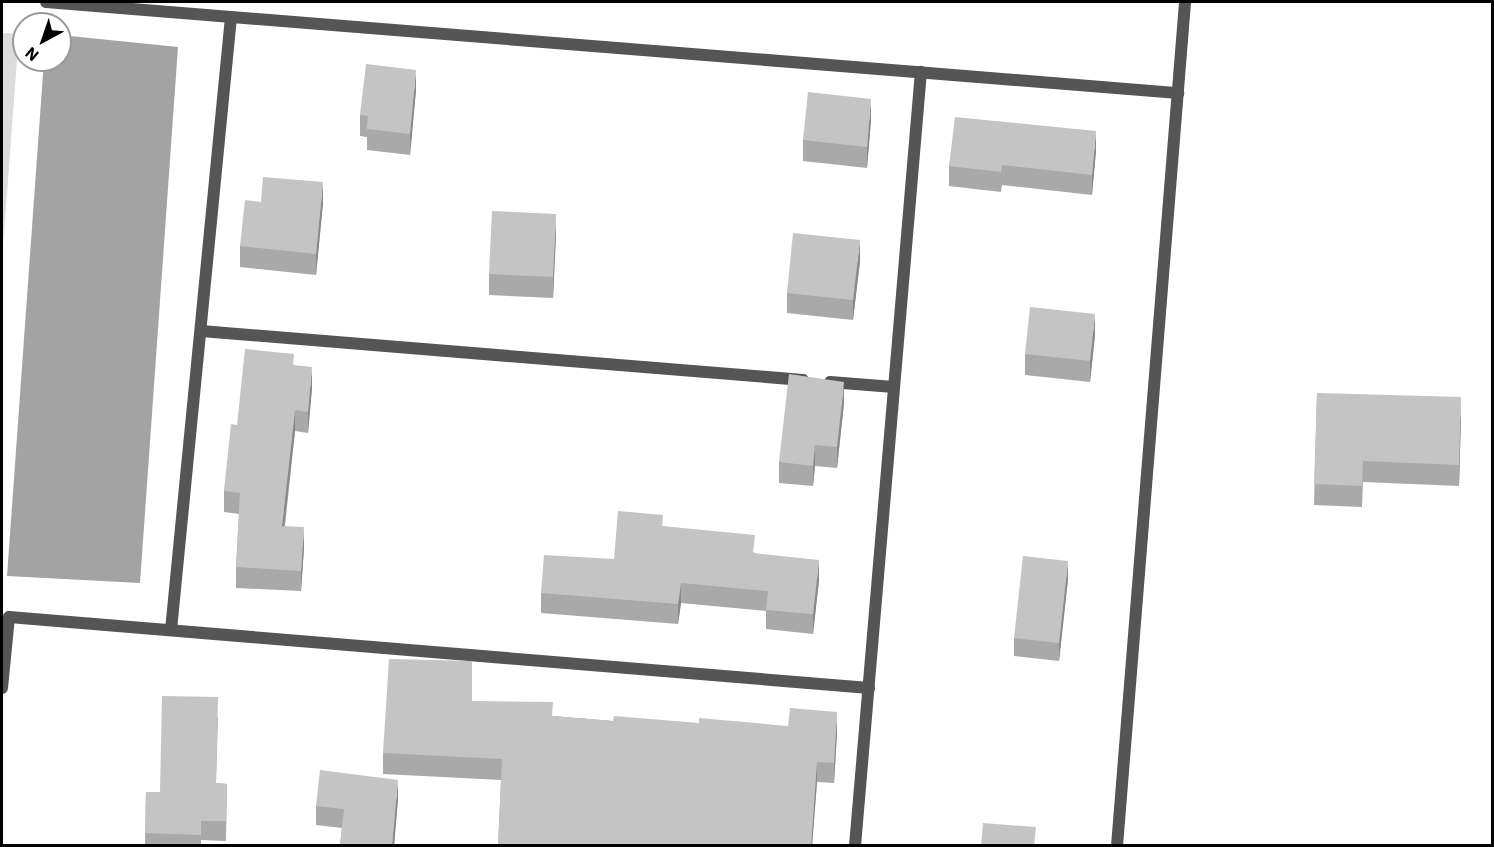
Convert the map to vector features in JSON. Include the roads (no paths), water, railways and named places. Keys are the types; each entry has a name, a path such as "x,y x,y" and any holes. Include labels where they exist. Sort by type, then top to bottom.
{"street":[{"path":"46,2 1178,93"},
{"path":"1118,846 1185,2"},
{"path":"171,630 231,17"},
{"path":"855,846 921,72"},
{"path":"201,332 894,387"},
{"path":"2,688 9,617 869,688"}]}
